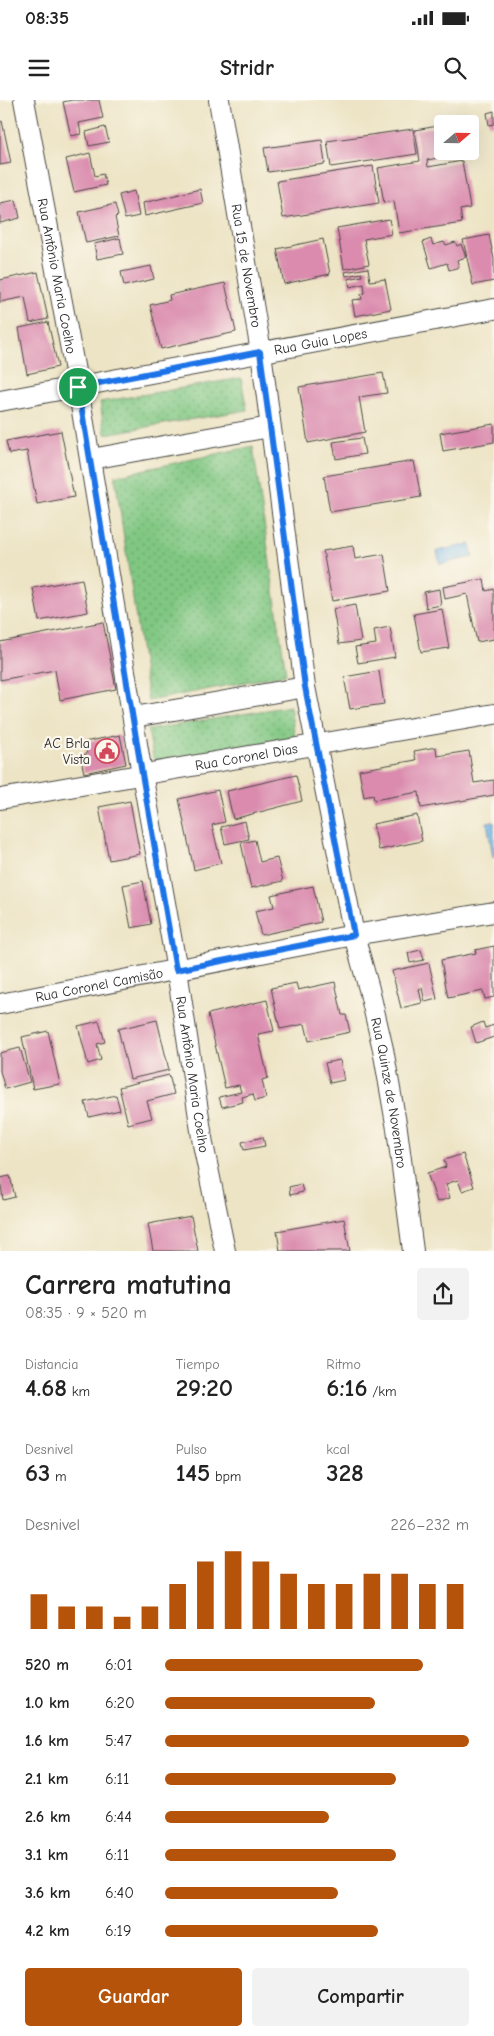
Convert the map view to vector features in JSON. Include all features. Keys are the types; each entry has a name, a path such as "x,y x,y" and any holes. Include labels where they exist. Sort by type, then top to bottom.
{"street":[{"name":"Rua Antônio Maria Coelho","path":"24,100 91,459 203,1144 225,1251"},
{"name":"Rua 15 de Novembro","path":"219,100 260,352 305,687 354,935"},
{"name":"Rua Guia Lopes","path":"0,400 494,309"},
{"path":"91,459 270,427"},
{"path":"134,716 305,687"},
{"name":"Rua Coronel Dias","path":"0,799 494,714"},
{"name":"Rua Coronel Camisão","path":"0,1004 354,935 494,912"},
{"name":"Rua Quinze de Novembro","path":"354,935 383,1049 397,1129 413,1251"}],"green space":[{"path":"241,378 247,410 105,434 100,402"},
{"path":"253,446 286,674 148,701 115,476"},
{"path":"290,706 295,738 154,762 148,730"}],"water":[{"path":"470,544 473,557 440,564 437,551"},
{"path":"494,821 494,857 493,858 487,822"}],"building":[{"path":"99,100 103,118 79,123 81,134 71,136 63,102"},
{"path":"494,111 494,124 489,125 487,113"},
{"path":"2,121 11,163 0,165 0,122"},
{"path":"105,127 109,142 89,146 86,132"},
{"path":"434,127 434,159 427,160 428,167 462,161 470,208 460,210 462,223 399,233 394,201 384,203 378,168 420,161 415,130"},
{"path":"413,129 417,154 331,167 327,141"},
{"path":"322,140 325,164 268,172 264,148"},
{"path":"90,153 95,176 103,174 106,185 74,192 66,159"},
{"path":"373,166 379,203 283,218 277,181"},
{"path":"200,189 203,203 145,216 143,203"},
{"path":"134,191 139,216 125,219 119,195"},
{"path":"16,200 20,218 0,223 0,203"},
{"path":"115,204 118,216 115,217 119,236 86,243 79,212"},
{"path":"389,219 392,234 364,239 369,264 344,269 337,228"},
{"path":"489,235 494,259 494,281 473,285 463,240"},
{"path":"120,238 123,254 97,259 94,244"},
{"path":"323,239 330,274 284,284 277,249"},
{"path":"431,239 433,245 444,242 446,245 455,242 457,246 461,244 466,257 457,260 459,267 449,270 447,263 431,268 423,242"},
{"path":"151,266 154,279 124,286 121,272"},
{"path":"368,268 370,281 385,279 391,309 355,316 352,300 362,299 361,294 365,293 364,284 350,287 348,279 362,276 362,273 346,276 345,272"},
{"path":"38,272 48,319 30,323 25,297 0,302 0,280"},
{"path":"225,283 236,332 161,349 150,305 170,300 169,295"},
{"path":"48,322 58,367 27,374 19,328"},
{"path":"383,373 387,393 359,397 365,432 308,443 299,387"},
{"path":"494,424 494,442 443,451 440,433"},
{"path":"61,431 74,497 37,504 27,451 9,454 6,441"},
{"path":"362,438 365,454 336,459 333,442"},
{"path":"414,461 421,497 330,512 324,476"},
{"path":"353,546 355,559 384,554 390,591 332,601 323,551"},
{"path":"82,579 88,612 39,621 33,588"},
{"path":"484,579 486,591 494,589 494,639 477,642 467,594 445,599 443,587"},
{"path":"439,589 441,605 426,608 424,592"},
{"path":"355,605 361,641 339,644 333,609"},
{"path":"442,609 449,648 421,652 414,614"},
{"path":"103,622 116,689 60,700 55,670 0,680 0,642"},
{"path":"390,627 395,657 358,663 355,647 376,644 374,630"},
{"path":"379,671 384,704 350,709 344,677"},
{"path":"120,735 126,764 84,773 80,755 87,754 84,742"},
{"path":"436,747 437,756 469,751 474,783 494,780 494,795 421,808 419,792 374,800 373,795 364,797 359,770 416,760 414,751"},
{"path":"296,775 302,801 233,819 227,791"},
{"path":"218,790 225,822 212,825 221,863 194,870 179,799"},
{"path":"130,801 140,854 109,860 99,807"},
{"path":"417,815 422,841 379,850 373,824"},
{"path":"245,821 249,839 225,844 221,827"},
{"path":"255,840 260,862 277,858 283,881 251,888 241,843"},
{"path":"143,881 151,924 131,928 123,885"},
{"path":"313,886 321,922 261,935 255,911 274,907 271,895"},
{"path":"494,946 494,997 485,999 483,991 448,998 441,960 476,953 475,950"},
{"path":"421,950 424,960 410,963 408,953"},
{"path":"429,963 437,999 425,1002 422,988 419,989 422,1003 401,1008 392,971"},
{"path":"335,982 342,1015 346,1015 350,1032 309,1041 305,1024 280,1029 271,988 296,983 298,990"},
{"path":"267,1000 274,1031 258,1034 268,1078 262,1080 266,1098 255,1101 253,1094 242,1097 243,1102 222,1107 219,1097 241,1092 239,1085 225,1088 208,1014"},
{"path":"157,1020 169,1070 130,1079 118,1029"},
{"path":"99,1021 105,1042 97,1044 101,1060 88,1064 78,1026"},
{"path":"483,1022 485,1028 494,1025 494,1037 476,1043 471,1027"},
{"path":"48,1031 60,1084 33,1089 22,1037"},
{"path":"20,1048 30,1082 5,1089 0,1071 0,1053"},
{"path":"340,1060 344,1080 330,1083 325,1063"},
{"path":"169,1075 174,1094 147,1101 152,1118 128,1124 119,1087"},
{"path":"116,1095 120,1110 89,1117 85,1102"},
{"path":"263,1137 265,1146 244,1150 242,1142"},
{"path":"463,1154 474,1187 462,1191 458,1180 446,1184 450,1198 437,1202 427,1173 446,1167 444,1160"},
{"path":"10,1176 15,1197 3,1200 0,1178"},
{"path":"301,1184 303,1192 290,1195 289,1187"},
{"path":"191,1216 198,1251 153,1251 148,1224"},
{"path":"344,1219 350,1251 280,1251 277,1231"}],"place":[{"name":"AC Brla Vista","path":"107,751"}],"route":[{"path":"260,352 305,687 354,935 176,970 78,387 260,352"}]}
